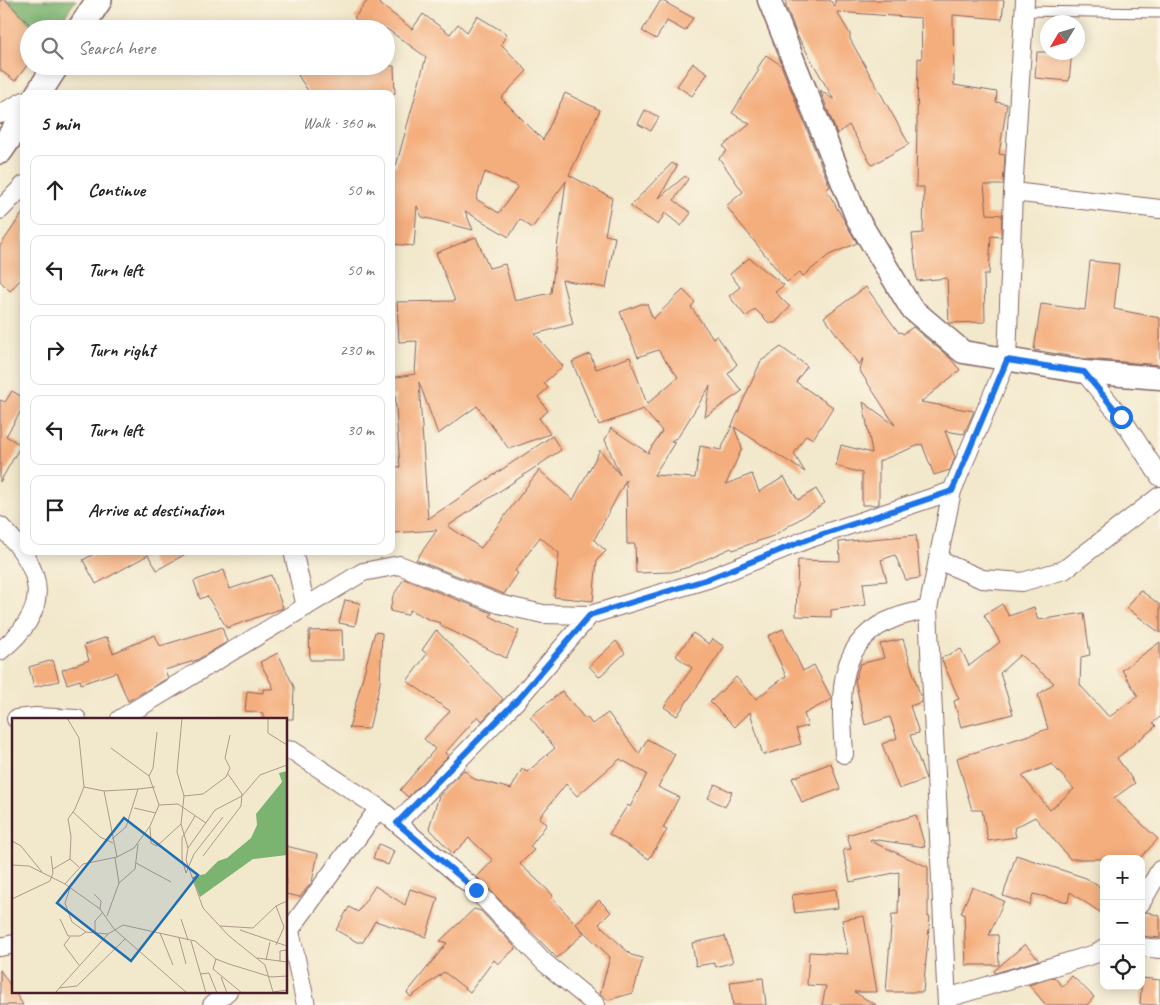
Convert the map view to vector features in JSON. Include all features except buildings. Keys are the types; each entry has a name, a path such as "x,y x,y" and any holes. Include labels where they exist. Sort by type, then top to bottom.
{"main road":[{"path":"86,20 99,0"},
{"path":"39,90 50,75"},
{"path":"0,151 20,122"}],"street":[{"path":"769,0 857,218 911,308 964,352 1084,372 1160,378"},
{"path":"1024,6 1012,192 1007,360 952,491 928,609 947,1002 1095,954 1100,951"},
{"path":"0,114 20,103"},
{"path":"0,210 20,189"},
{"path":"1012,192 1160,209"},
{"path":"1084,372 1121,417 1160,477"},
{"path":"122,718 363,572 399,565 499,604 543,614 590,615 708,579 808,539 952,491"},
{"path":"938,560 982,579 1022,582 1064,570 1160,496"},
{"path":"0,526 20,549"},
{"path":"0,650 13,640 34,615 37,598 35,573 24,555"},
{"path":"294,555 306,607"},
{"path":"844,754 841,689 853,649 874,630 894,618 928,609"},
{"path":"397,823 518,699 590,615"},
{"path":"26,718 56,718"},
{"path":"288,751 379,808 476,890 545,963 596,1005"},
{"path":"306,1005 288,933 379,808"},
{"path":"1143,900 1160,870"},
{"path":"1145,947 1160,949"},
{"path":"212,1005 227,992"}],"lane":[{"path":"1024,6 1160,13"}],"green space":[{"path":"5,0 76,0 62,20 26,20"}],"route":[{"path":"476,890 397,823 518,699 590,615 708,579 808,539 952,491 1007,360 1084,372 1121,417"}]}
